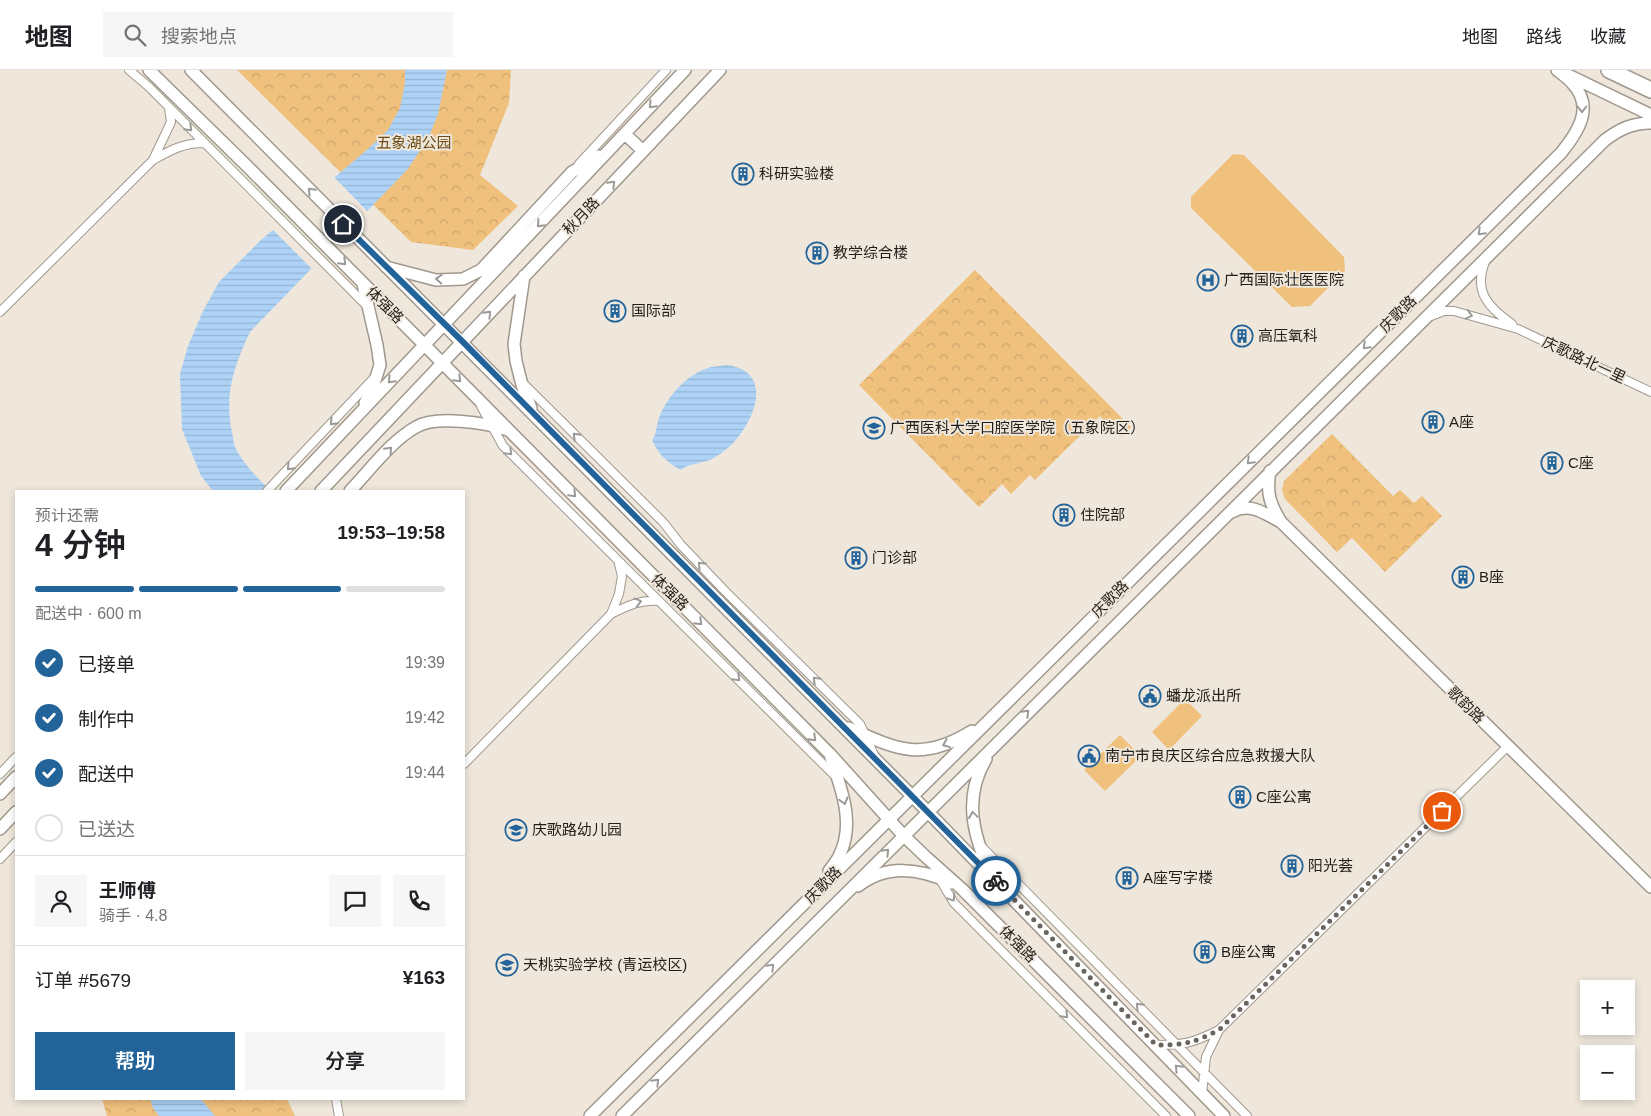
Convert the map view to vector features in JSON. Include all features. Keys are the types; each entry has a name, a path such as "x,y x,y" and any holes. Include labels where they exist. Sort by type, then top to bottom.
{"highway":[{"path":"1610,70 1651,90"}],"main road":[{"name":"体强路","path":"149,70 476,396 830,754 904,835 962,889 1189,1116"},
{"name":"体强路","path":"191,70 928,811 1224,1116"},
{"name":"秋月路","path":"358,415 685,70"},
{"name":"秋月路","path":"322,490 720,70"},
{"path":"1557,70 1651,114"},
{"name":"庆歌路","path":"590,1116 1561,153 1575,136 1581,124 1582,101 1572,83 1557,70"},
{"name":"庆歌路","path":"622,1116 1605,140 1618,130 1629,125 1651,122"},
{"path":"625,134 643,151"},
{"path":"383,265 436,280 463,279 481,270 572,172 611,148"},
{"path":"1561,153 1577,168"},
{"path":"524,276 514,344 521,382 532,412"},
{"path":"287,490 358,415 373,387 380,365 362,282"},
{"path":"353,488 401,437 418,425 438,422 480,423 509,430"},
{"name":"歌韵路","path":"1270,471 1269,498 1272,508 1281,522 1651,887"},
{"name":"歌韵路","path":"1224,517 1237,509 1250,508 1281,522"},
{"path":"1035,674 1050,690"},
{"path":"842,725 884,744 898,748 924,750 938,747 959,738 988,720"},
{"path":"993,878 980,844 972,808 973,791 978,772 1003,736"},
{"path":"813,894 841,854 846,832 847,809 830,754"},
{"path":"0,794 15,778"},
{"path":"0,829 15,813"},
{"path":"829,909 861,884 882,873 900,870 939,878 962,889"}],"street":[{"path":"129,70 369,308"},
{"path":"572,172 666,70"},
{"path":"153,160 171,122 169,108"},
{"path":"0,312 153,160 174,148 190,143 204,143"},
{"name":"庆歌路北一里","path":"1486,257 1481,271 1481,283 1488,303 1498,314 1518,329"},
{"name":"庆歌路北一里","path":"1423,320 1444,311 1454,311 1518,329 1651,392"},
{"path":"268,490 376,376"},
{"path":"521,382 663,522 725,591 860,724 876,759"},
{"path":"476,396 503,446 838,778"},
{"path":"611,614 619,594 622,576 618,562"},
{"path":"465,763 611,614 629,604 647,600 659,600"},
{"path":"1156,1045 1177,1045 1200,1040 1219,1030 1508,746"},
{"path":"0,774 15,758"},
{"path":"0,859 15,843"},
{"path":"980,844 1247,1116"},
{"path":"926,857 954,903 1166,1116"},
{"path":"1202,1093 1206,1057 1219,1030"},
{"path":"336,1100 338,1116"}],"green space":[{"name":"五象湖公园","path":"237,70 511,70 509,103 480,175 518,206 473,250 411,242"},
{"path":"1233,154 1244,155 1344,257 1345,271 1310,306 1292,307 1191,208 1191,197"},
{"path":"975,270 1131,427 1121,437 1100,416 1035,480 1030,475 1011,494 1002,484 979,507 859,385"},
{"path":"1332,434 1393,496 1400,490 1414,503 1422,496 1442,516 1385,572 1352,538 1337,552 1285,499 1282,490 1284,481"},
{"path":"1185,699 1202,716 1169,750 1152,732"},
{"path":"1120,735 1141,756 1105,791 1084,770"},
{"path":"102,1100 287,1100 295,1116 107,1116"}],"water":[{"path":"405,70 447,70 438,114 428,139 407,170 250,332 235,369 229,405 234,445 246,465 270,490 212,490 201,476 182,429 180,374 188,346 203,311 219,282 261,240 388,130 400,108 405,82"},
{"path":"727,365 743,370 753,379 756,391 755,405 749,420 731,445 718,455 681,470 664,458 652,440 658,421 667,402 679,386 702,370"},
{"path":"150,1100 202,1100 215,1116 159,1116"}],"pier":[{"path":"333,176 369,213 313,270 271,228"}],"way so far":[{"path":"996,881 1156,1045 1183,1045 1200,1040 1219,1030 1442,811"}],"place":[{"name":"科研实验楼","path":"743,174"},
{"name":"教学综合楼","path":"817,253"},
{"name":"广西国际壮医医院","path":"1208,280"},
{"name":"国际部","path":"615,311"},
{"name":"高压氧科","path":"1242,336"},
{"name":"A座","path":"1433,422"},
{"name":"广西医科大学口腔医学院（五象院区）","path":"874,428"},
{"name":"C座","path":"1552,463"},
{"name":"住院部","path":"1064,515"},
{"name":"门诊部","path":"856,558"},
{"name":"B座","path":"1463,577"},
{"name":"蟠龙派出所","path":"1150,696"},
{"name":"南宁市良庆区综合应急救援大队","path":"1089,756"},
{"name":"C座公寓","path":"1240,797"},
{"name":"庆歌路幼儿园","path":"516,830"},
{"name":"阳光荟","path":"1292,866"},
{"name":"A座写字楼","path":"1127,878"},
{"name":"B座公寓","path":"1205,952"},
{"name":"天桃实验学校 (青运校区)","path":"507,965"}],"route":[{"path":"343,224 462,341 996,881"}]}
